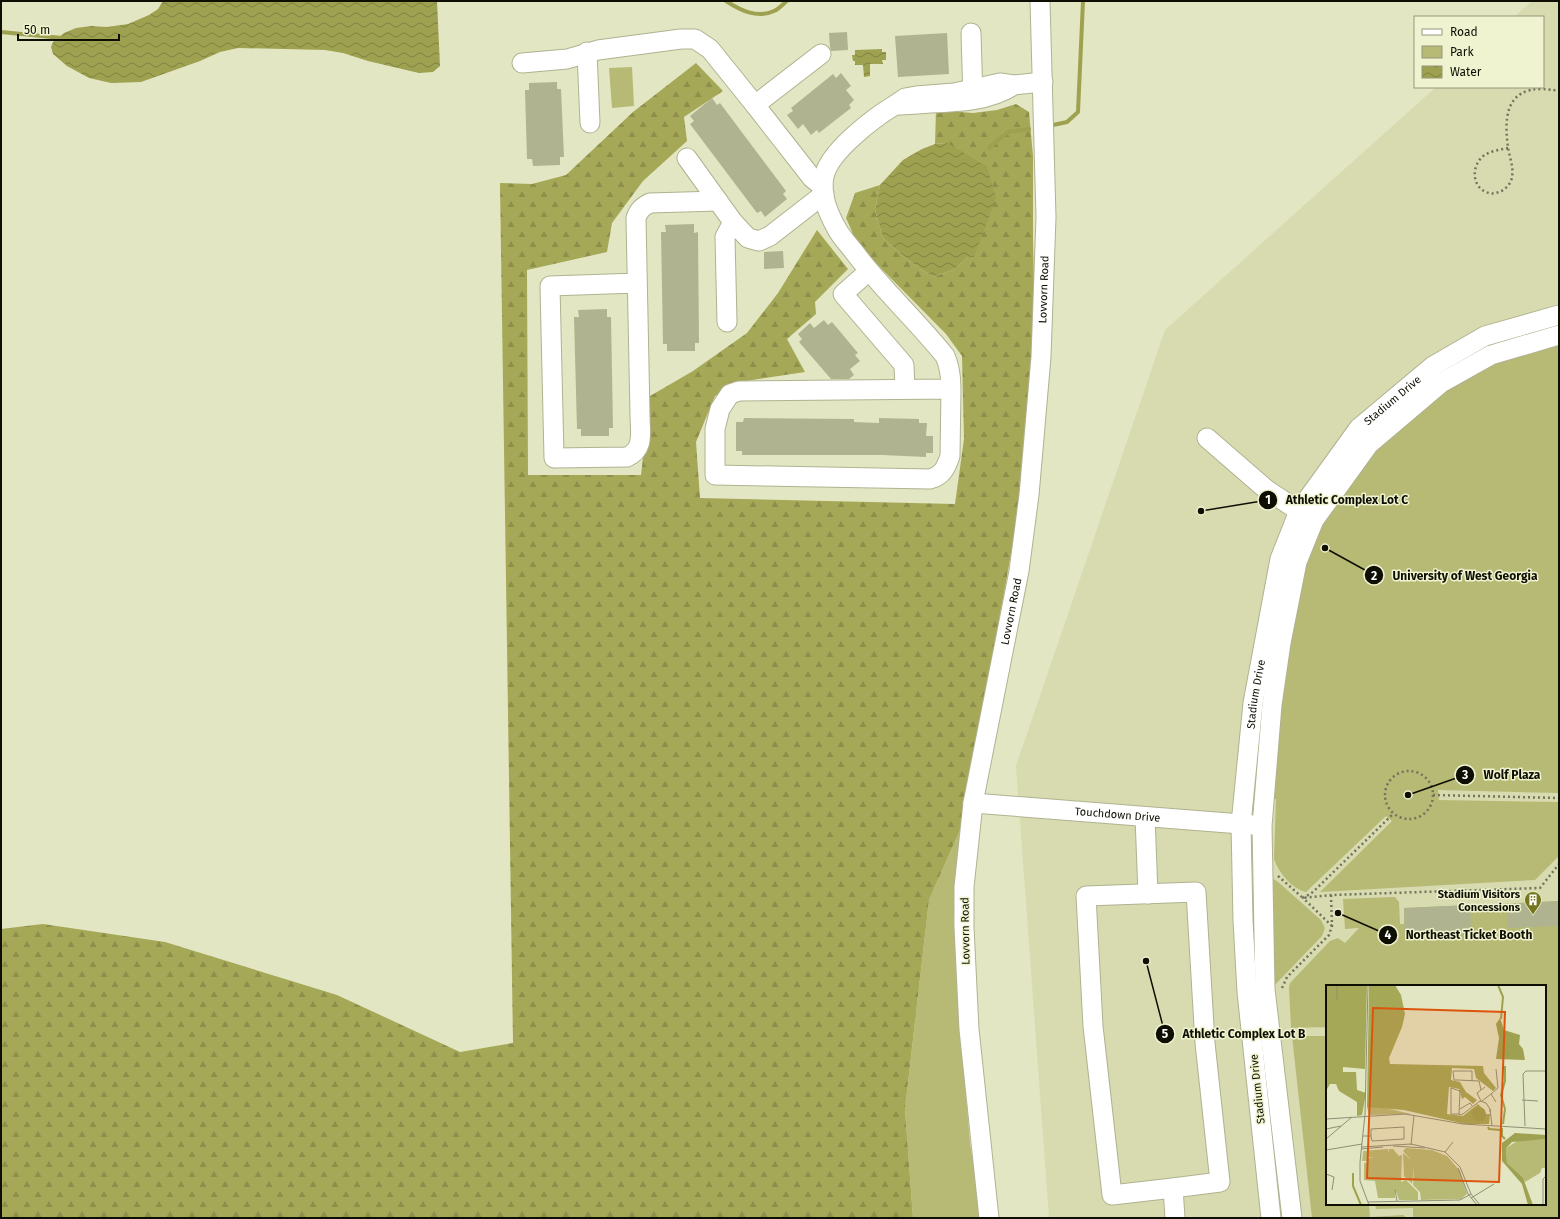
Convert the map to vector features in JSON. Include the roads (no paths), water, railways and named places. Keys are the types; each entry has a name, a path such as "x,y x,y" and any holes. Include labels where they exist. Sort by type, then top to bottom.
{"street":[{"name":"Lovvorn Road","path":"989,1218 969,1029 964,887 973,803 1019,571 1029,495 1041,357 1046,217 1044,82 1040,1"},
{"path":"971,33 973,94"},
{"path":"522,63 567,58 587,52 681,39 695,39 710,49 823,191"},
{"path":"587,52 590,123"},
{"path":"755,105 821,54"},
{"path":"951,389 739,391 730,394 720,409 715,429 715,475 930,479 943,472 950,456 951,389 950,368 945,356 869,271 837,230 824,201 824,176 826,169 840,148 881,114 905,98 954,93 973,94 1000,83 1014,85 1044,82"},
{"path":"687,158 733,222 748,238 759,241 770,236 823,191"},
{"path":"637,283 550,286 554,458 627,457 634,454 638,450 640,435 636,218 638,211 643,206 650,203 718,201"},
{"path":"726,322 725,237 733,222"},
{"path":"869,271 843,294 904,365 905,389"},
{"name":"Stadium Drive","path":"1271,1218 1247,992 1243,920 1241,824 1253,703 1280,559 1299,510 1359,428 1433,366 1485,336 1559,315"},
{"name":"Stadium Drive","path":"1292,1218 1265,990 1262,826 1272,705 1281,643 1297,562 1314,520 1369,444 1441,383 1491,355 1559,336"},
{"path":"1207,438 1267,490 1299,510"},
{"name":"Touchdown Drive","path":"973,803 1262,826"},
{"path":"1145,817 1148,894"},
{"path":"1196,892 1205,1043 1220,1182 1173,1188 1112,1194 1093,1026 1086,896 1196,892"},
{"path":"1173,1188 1175,1218"}],"water":[{"path":"163,1 437,1 440,66 433,72 419,73 368,61 343,53 325,50 238,48 220,52 200,61 141,82 111,83 89,78 67,66 53,54 51,47 53,42 64,33 76,28 91,26 107,27 128,24 149,15 158,9"},
{"path":"882,49 882,52 886,52 886,60 882,60 883,64 870,64 870,76 864,77 863,65 855,65 855,61 853,61 852,55 855,55 855,50"},
{"path":"947,143 987,167 996,198 974,257 968,257 953,270 933,277 908,260 883,238 875,210 880,185 903,160 922,149 935,144"}],"waterway":[{"path":"726,1 743,10 755,14 768,13 776,10 787,1"},
{"path":"1053,125 1067,122 1078,112 1083,1"},
{"path":"1,32 62,38"},
{"path":"989,148 1008,132 1029,129"}],"place":[{"name":"Athletic Complex Lot C","path":"1201,511"},
{"name":"University of West Georgia","path":"1325,548"},
{"name":"Wolf Plaza","path":"1408,795"},
{"name":"Northeast Ticket Booth","path":"1338,913"},
{"name":"Stadium Visitors Concessions","path":"1533,915"},
{"name":"Athletic Complex Lot B","path":"1146,961"}]}
